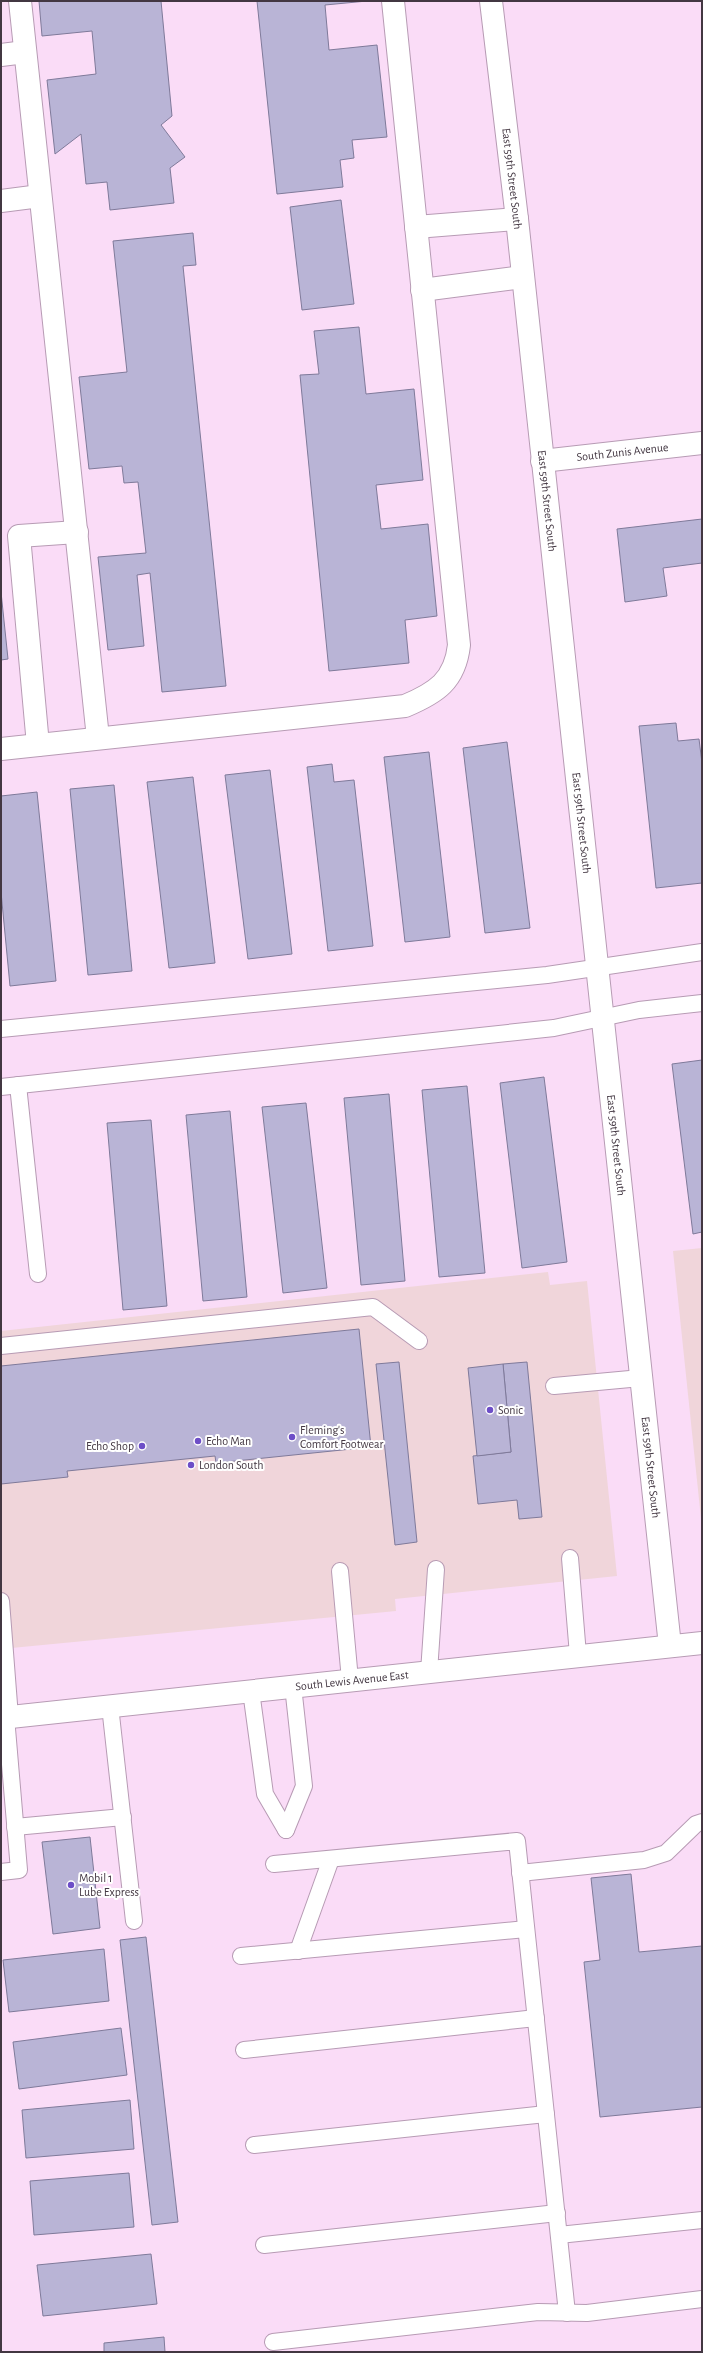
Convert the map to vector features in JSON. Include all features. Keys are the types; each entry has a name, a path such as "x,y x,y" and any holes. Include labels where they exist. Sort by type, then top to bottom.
{"street":[{"path":"20,1 98,738"},
{"path":"1,749 404,706 426,697 441,686 452,671 457,660 459,645 393,1"},
{"name":"East 59th Street South","path":"491,1 517,219 670,1646"},
{"path":"1,56 25,52"},
{"path":"1,201 40,196"},
{"path":"416,227 517,219"},
{"path":"422,290 523,277"},
{"name":"South Zunis Avenue","path":"542,461 702,443"},
{"path":"38,745 19,536 77,532"},
{"name":"South Lewis Avenue East","path":"6,1717 702,1643"}],"lane":[{"path":"1,1029 547,975 702,952"},
{"path":"1,1087 554,1028 639,1010 702,1003"},
{"path":"18,1085 38,1274"},
{"path":"1,1346 373,1307 419,1341"},
{"path":"554,1386 641,1378"},
{"path":"570,1558 578,1655"},
{"path":"429,1672 436,1569"},
{"path":"340,1571 350,1680"},
{"path":"1,1601 6,1717 19,1870 1,1872"},
{"path":"251,1691 265,1794 286,1830 304,1786 293,1686"},
{"path":"110,1706 134,1920"},
{"path":"15,1827 123,1817"},
{"path":"520,1873 644,1860 666,1853 696,1824 702,1822"},
{"path":"274,1864 516,1841 567,2313"},
{"path":"298,1951 331,1858"},
{"path":"241,1956 526,1929"},
{"path":"244,2050 536,2018"},
{"path":"254,2145 546,2114"},
{"path":"264,2245 557,2213"},
{"path":"559,2235 702,2220"},
{"path":"273,2342 538,2312 587,2313 702,2299"}],"shaded area":[{"path":"702,1248 702,1528 673,1251"},
{"name":"London South","path":"548,1272 550,1285 587,1281 617,1576 395,1599 396,1611 1,1649 1,1331"}],"building":[{"path":"39,1 161,1 172,116 161,125 185,157 170,168 174,203 110,210 107,182 86,184 81,134 55,154 47,80 96,74 92,31 42,36"},
{"path":"257,1 367,1 325,5 329,50 377,45 387,137 352,140 354,158 340,160 343,187 277,194"},
{"path":"341,200 354,304 302,310 290,207"},
{"path":"193,233 196,265 183,266 226,686 162,692 150,573 137,575 144,646 108,650 98,557 146,553 138,482 124,483 122,466 89,469 79,377 127,372 113,241"},
{"path":"359,327 366,394 414,389 423,480 376,485 381,529 428,524 437,616 405,620 409,663 329,671 300,375 319,374 314,331"},
{"path":"702,519 702,563 663,568 667,596 625,602 617,529"},
{"path":"1,592 8,659 1,660"},
{"path":"676,723 678,741 699,739 702,763 702,883 656,888 639,726"},
{"path":"507,742 530,928 485,933 463,748"},
{"path":"429,752 450,937 405,942 384,757"},
{"path":"332,764 334,782 354,780 373,946 328,951 307,767"},
{"path":"270,770 292,954 248,959 225,775"},
{"path":"193,777 215,963 169,968 147,782"},
{"path":"114,785 132,971 88,975 70,789"},
{"path":"37,792 56,981 10,986 1,892 1,796"},
{"path":"702,1060 702,1232 693,1234 672,1064"},
{"path":"544,1077 567,1262 522,1268 500,1083"},
{"path":"467,1086 485,1273 439,1277 422,1090"},
{"path":"389,1094 405,1281 361,1285 344,1098"},
{"path":"306,1103 327,1288 283,1293 262,1107"},
{"path":"230,1111 247,1297 203,1301 186,1115"},
{"path":"151,1120 167,1306 123,1310 107,1123"},
{"path":"359,1329 371,1447 216,1463 215,1456 67,1471 68,1477 1,1484 1,1366"},
{"path":"399,1362 417,1542 395,1545 376,1364"},
{"path":"527,1362 542,1517 519,1519 517,1500 478,1504 473,1456 511,1452 503,1364"},
{"name":"Sonic","path":"503,1364 511,1452 477,1456 468,1368"},
{"name":"Mobil 1 Lube Express","path":"90,1837 100,1928 53,1934 42,1842"},
{"path":"631,1874 639,1952 702,1946 702,2107 600,2117 584,1962 600,1960 591,1878"},
{"path":"146,1937 178,2222 152,2225 120,1940"},
{"path":"104,1949 109,2001 9,2012 3,1960"},
{"path":"121,2028 127,2075 19,2089 13,2042"},
{"path":"130,2100 134,2149 26,2158 22,2110"},
{"path":"129,2173 134,2227 34,2235 30,2181"},
{"path":"151,2254 157,2304 43,2316 37,2265"},
{"path":"164,2337 165,2352 104,2352 104,2343"}],"place":[{"name":"Sonic","path":"490,1410"},
{"name":"Fleming's Comfort Footwear","path":"292,1437"},
{"name":"Echo Man","path":"198,1441"},
{"name":"Echo Shop","path":"142,1446"},
{"name":"London South","path":"191,1465"},
{"name":"Mobil 1 Lube Express","path":"71,1885"}]}
